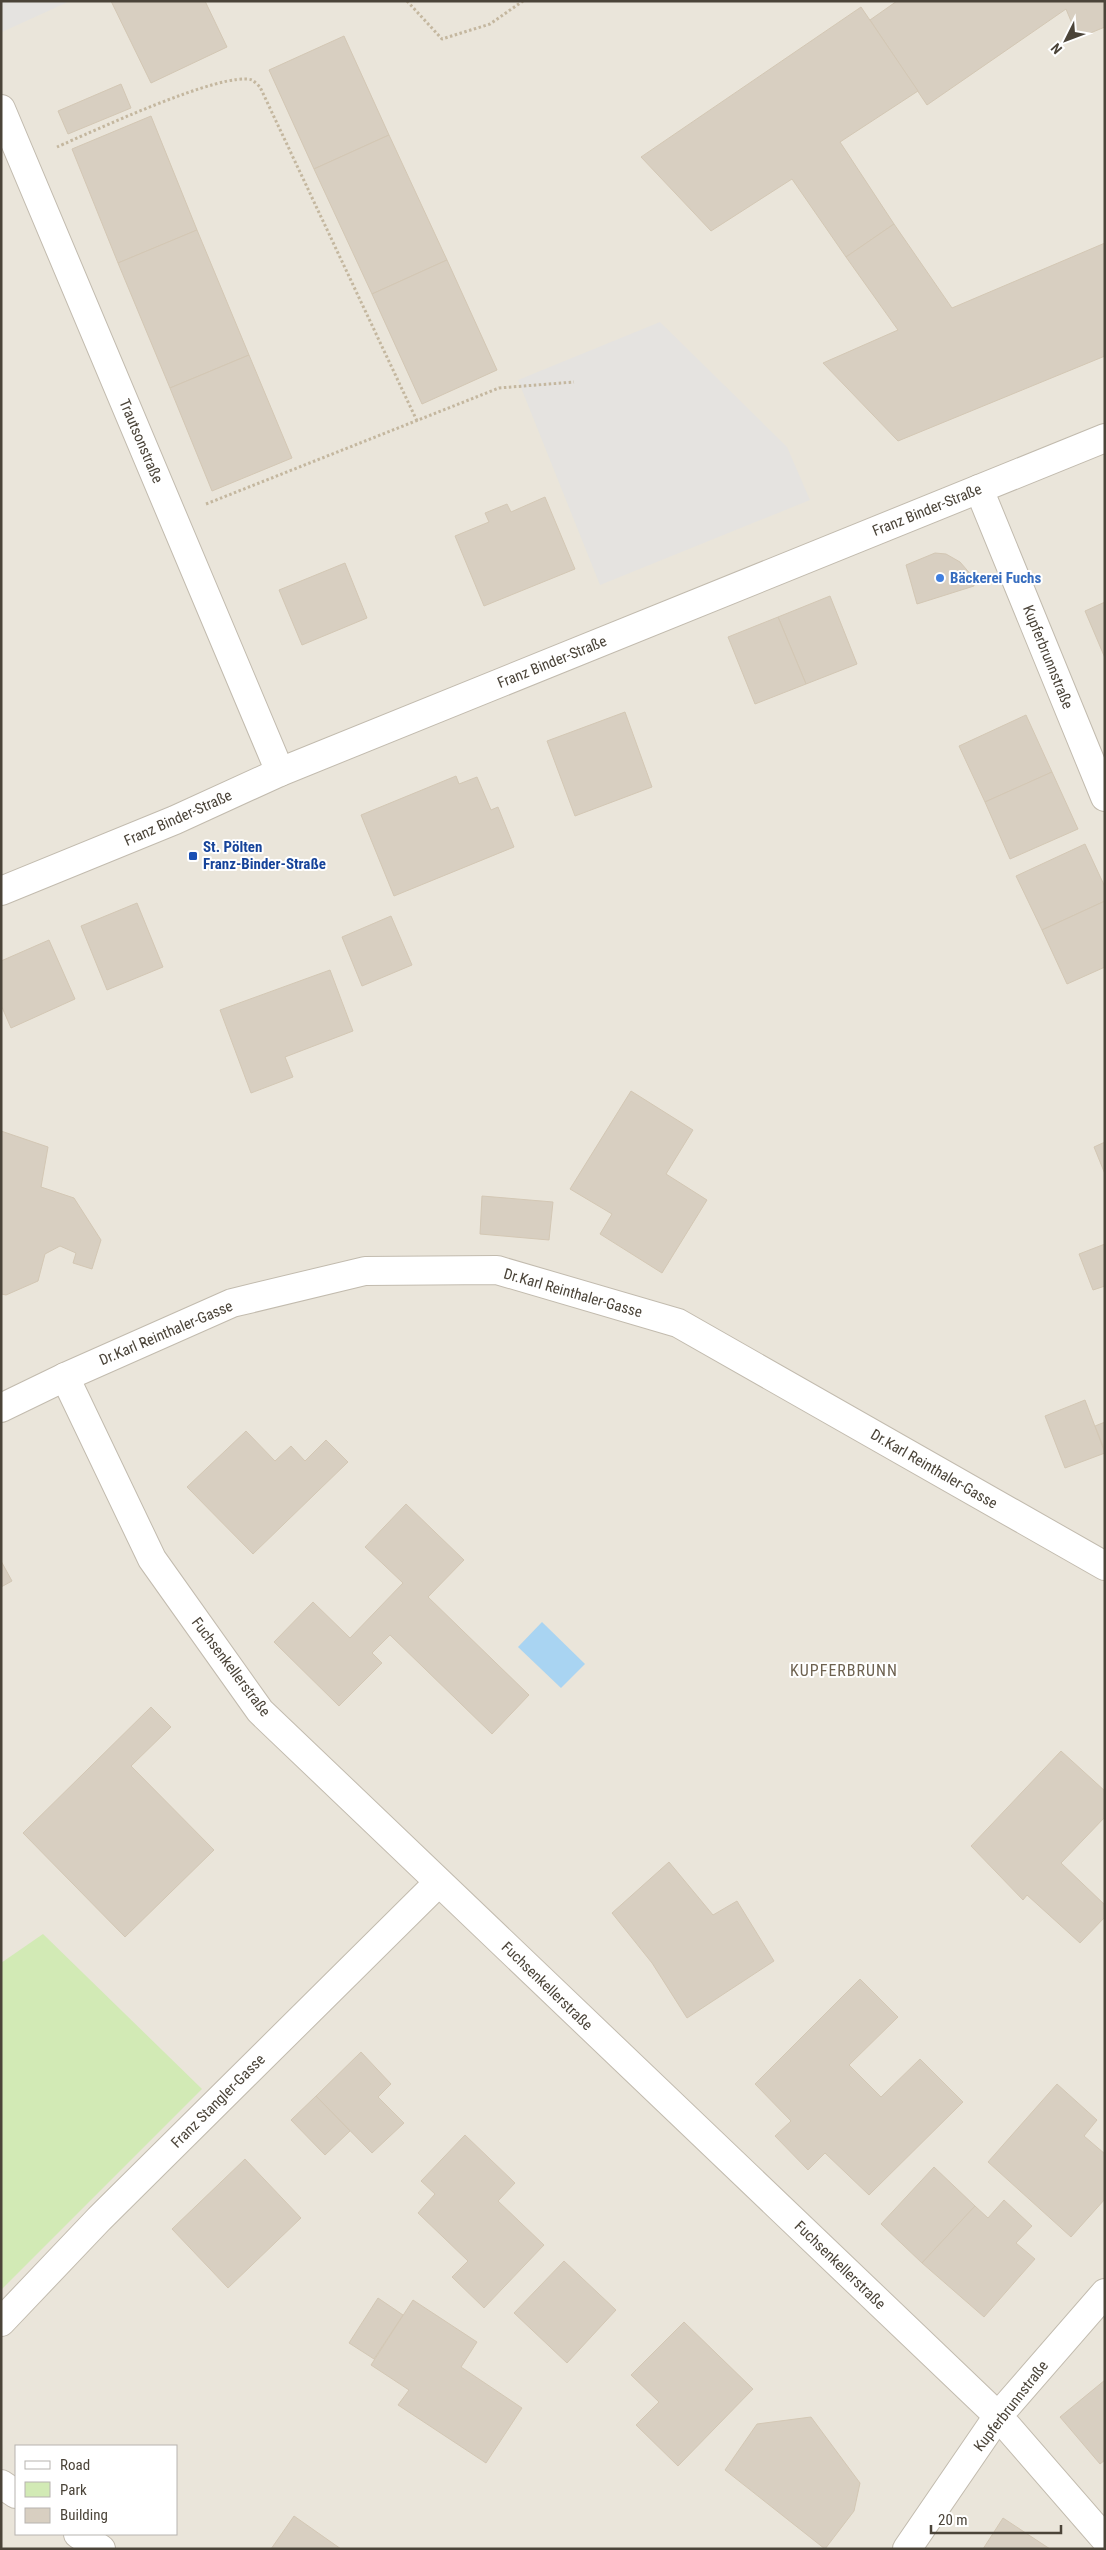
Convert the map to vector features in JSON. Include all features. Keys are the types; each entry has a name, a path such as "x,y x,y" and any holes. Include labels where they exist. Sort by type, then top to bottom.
{"street":[{"name":"Trautsonstraße","path":"1,109 280,772"},
{"name":"Franz Binder-Straße","path":"1,891 175,820 280,772 1105,438"},
{"name":"Kupferbrunnstraße","path":"979,489 1105,797"},
{"name":"Dr.Karl Reinthaler-Gasse","path":"1,1408 65,1377 241,1301 365,1271 497,1270 678,1323 1105,1566"},
{"name":"Fuchsenkellerstraße","path":"65,1377 152,1559 260,1711 998,2416 1105,2539"},
{"name":"Franz Stangler-Gasse","path":"1,2322 99,2219 438,1883"},
{"name":"Kupferbrunnstraße","path":"907,2549 998,2416 1105,2293"},
{"path":"1,2484 15,2493"},
{"path":"80,2535 101,2549"}],"path":[{"path":"408,1 442,39 490,24 523,1"},
{"path":"23,162 178,95 240,79 252,80 260,87 417,420"},
{"path":"173,517 499,388 574,382"}],"shaded area":[{"path":"1,1 1105,1 1105,2549 1,2549"},
{"path":"1,1 70,1 2,32"},
{"path":"660,322 787,447 810,500 600,585 518,380"}],"green space":[{"path":"43,1934 202,2089 1,2290 1,1963"}],"water":[{"path":"542,1622 585,1664 561,1688 518,1647"}],"building":[{"path":"111,1 205,1 227,47 151,83"},
{"path":"897,1 1105,1 1105,27 1078,38 1066,9 927,105 870,20"},
{"path":"861,7 918,91 840,142 894,224 846,257 792,179 711,231 641,157"},
{"path":"344,36 389,135 314,169 269,70"},
{"path":"121,84 131,108 68,134 58,111"},
{"path":"151,116 197,230 118,263 72,149"},
{"path":"389,135 447,260 372,294 314,169"},
{"path":"894,224 952,308 1105,243 1105,356 898,441 823,363 898,330 846,257"},
{"path":"197,230 249,355 170,388 118,263"},
{"path":"447,260 497,370 422,404 372,294"},
{"path":"249,355 292,458 212,491 170,388"},
{"path":"545,497 575,569 484,606 455,536 489,522 485,513 507,504 511,512"},
{"path":"935,553 946,554 960,562 973,577 974,586 917,604 906,565"},
{"path":"345,563 367,618 302,645 279,590"},
{"path":"830,596 857,664 806,684 778,617"},
{"path":"1105,602 1105,658 1085,611"},
{"path":"778,617 806,684 755,704 728,637"},
{"path":"625,712 652,787 575,816 547,741"},
{"path":"1026,715 1052,772 985,802 959,746"},
{"path":"1052,772 1078,829 1010,859 985,802"},
{"path":"456,776 459,784 477,777 491,810 498,807 514,847 394,896 361,815"},
{"path":"1085,844 1105,887 1105,901 1042,930 1016,876"},
{"path":"1105,901 1105,967 1067,984 1042,930"},
{"path":"137,903 163,967 107,990 81,926"},
{"path":"391,916 412,965 362,986 342,937"},
{"path":"49,940 75,999 11,1028 1,1005 1,961"},
{"path":"330,970 353,1031 285,1057 293,1077 251,1093 220,1010"},
{"path":"631,1091 693,1130 666,1174 707,1200 662,1273 600,1234 612,1214 570,1189"},
{"path":"1,1131 48,1147 41,1187 74,1198 101,1240 92,1269 73,1263 76,1253 60,1246 45,1254 38,1281 6,1295 1,1294"},
{"path":"1105,1142 1105,1174 1094,1147"},
{"path":"482,1196 553,1202 549,1240 480,1234"},
{"path":"1105,1244 1105,1286 1093,1290 1079,1254"},
{"path":"1085,1400 1105,1453 1065,1468 1045,1416"},
{"path":"1105,1422 1105,1451 1095,1426"},
{"path":"246,1431 275,1461 291,1446 305,1461 326,1440 348,1462 253,1554 187,1487"},
{"path":"406,1504 464,1560 428,1597 529,1695 492,1734 390,1635 372,1653 382,1663 339,1706 274,1642 313,1602 350,1638 403,1583 365,1547"},
{"path":"1,1561 12,1581 1,1587"},
{"path":"151,1707 171,1727 131,1766 214,1850 125,1937 23,1833"},
{"path":"1061,1751 1105,1791 1105,1817 1061,1863 1105,1905 1105,1917 1080,1943 1027,1895 1023,1900 971,1846"},
{"path":"669,1862 713,1915 737,1901 774,1961 687,2018 652,1963 612,1913"},
{"path":"860,1979 898,2017 849,2065 881,2097 920,2059 963,2102 869,2195 825,2153 808,2170 775,2136 791,2121 755,2084"},
{"path":"361,2052 391,2084 378,2097 404,2123 372,2153 316,2096"},
{"path":"1057,2084 1097,2120 1084,2136 1105,2154 1105,2199 1071,2237 988,2162"},
{"path":"316,2096 350,2131 325,2155 291,2120"},
{"path":"465,2135 515,2183 498,2201 544,2245 484,2308 452,2277 468,2261 418,2213 435,2194 421,2181"},
{"path":"245,2159 301,2218 228,2288 172,2229"},
{"path":"934,2167 975,2206 922,2263 881,2224"},
{"path":"1004,2200 1032,2226 1016,2243 1035,2259 984,2317 922,2263 975,2206 988,2218"},
{"path":"564,2261 616,2310 567,2363 514,2313"},
{"path":"378,2298 403,2315 374,2359 349,2343"},
{"path":"413,2300 477,2342 461,2367 522,2408 486,2463 398,2405 409,2390 371,2365"},
{"path":"684,2322 753,2389 678,2466 636,2425 659,2402 631,2375"},
{"path":"1105,2380 1105,2460 1100,2464 1060,2417"},
{"path":"811,2417 860,2483 854,2511 825,2549 725,2470 757,2424"},
{"path":"294,2516 341,2549 271,2549"},
{"path":"1003,2518 1050,2549 983,2549"}],"place":[{"name":"Bäckerei Fuchs","path":"940,578"},
{"name":"St. Pölten Franz-Binder-Straße","path":"193,856"}],"district":[{"name":"KUPFERBRUNN","path":"844,1670"}]}
